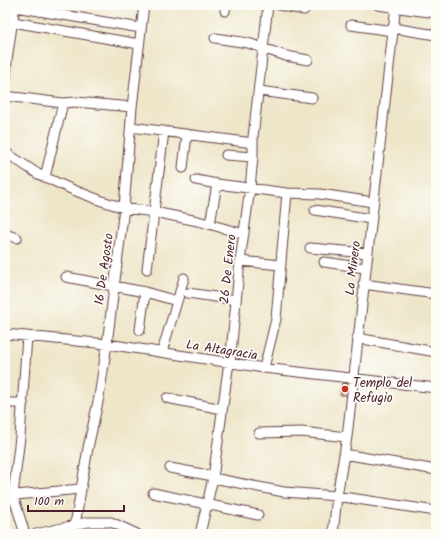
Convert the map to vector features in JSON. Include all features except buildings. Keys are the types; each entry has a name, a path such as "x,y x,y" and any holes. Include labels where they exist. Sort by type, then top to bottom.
{"street":[{"name":"16 De Agosto","path":"73,529 88,448 100,397 124,208 130,127 144,5"},
{"name":"26 De Enero","path":"200,534 213,477 230,363 240,261 250,188 258,91 268,5"},
{"path":"279,5 304,10"},
{"path":"378,5 396,6 436,13"},
{"path":"132,107 76,102 63,103 5,95 6,60 15,6 141,28"},
{"name":"La Minero","path":"333,534 337,496 344,454 396,6"},
{"path":"13,22 139,44"},
{"path":"351,25 436,35"},
{"path":"215,38 248,43 286,56 308,60"},
{"path":"258,91 312,98"},
{"path":"45,177 63,103"},
{"path":"130,127 253,143"},
{"path":"147,269 164,131"},
{"path":"183,168 187,134"},
{"path":"5,152 38,174 72,189 124,208 154,212 210,224 244,234"},
{"path":"226,155 253,157"},
{"path":"196,180 287,193 320,194 373,202"},
{"path":"210,224 217,184"},
{"path":"264,368 276,319 287,193"},
{"path":"315,210 371,219"},
{"path":"5,234 17,238"},
{"path":"310,248 367,253"},
{"path":"240,261 281,265"},
{"path":"324,262 365,268"},
{"path":"66,277 145,292 177,301"},
{"path":"162,352 184,278"},
{"path":"363,284 436,294"},
{"path":"140,330 145,292"},
{"path":"188,293 236,300"},
{"name":"La Altagracia","path":"5,334 107,344 264,368 436,388"},
{"path":"25,534 9,496 23,403 28,336"},
{"path":"357,338 436,352"},
{"path":"167,398 222,410"},
{"path":"5,403 23,403"},
{"path":"259,433 301,432 346,437"},
{"path":"344,454 436,470"},
{"path":"170,468 284,492 337,496 436,511"},
{"path":"9,496 80,489"},
{"path":"153,493 258,515"},
{"path":"36,534 73,529 88,522 111,522 137,534"}],"place":[{"name":"Templo del Refugio","path":"345,389"}]}
